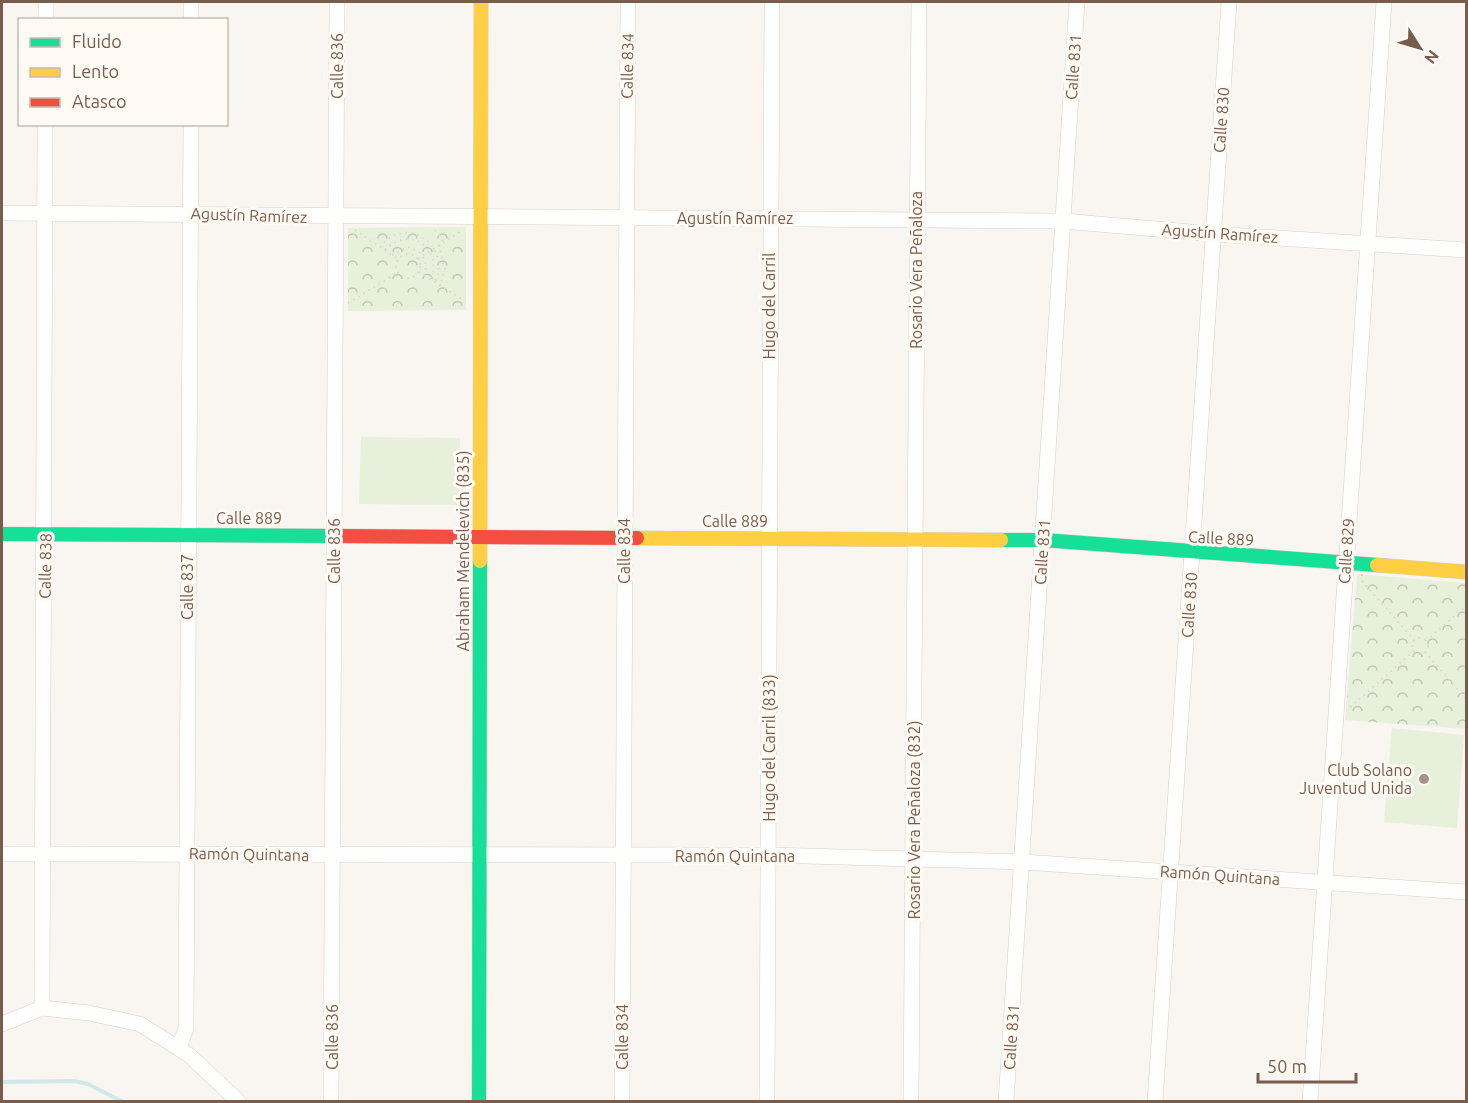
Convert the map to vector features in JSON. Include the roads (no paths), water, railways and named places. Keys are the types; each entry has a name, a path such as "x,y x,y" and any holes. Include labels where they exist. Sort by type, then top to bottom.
{"street":[{"path":"46,2 46,18"},
{"path":"191,2 191,18"},
{"name":"Calle 836","path":"331,1101 338,2"},
{"name":"Abraham Mendelevich (835)","path":"478,1101 481,2"},
{"name":"Calle 834","path":"622,1101 625,218 628,2"},
{"name":"Hugo del Carril","path":"768,538 772,2"},
{"name":"Rosario Vera Peñaloza","path":"915,539 919,2"},
{"name":"Calle 831","path":"1006,1101 1077,2"},
{"name":"Calle 830","path":"1155,1101 1229,2"},
{"name":"Calle 829","path":"1310,1101 1384,2"},
{"name":"Calle 838","path":"42,1008 45,126"},
{"name":"Calle 837","path":"179,1047 186,1029 191,126"},
{"name":"Agustín Ramírez","path":"2,213 1063,221 1214,234 1467,250"},
{"name":"Calle 889","path":"2,534 1043,540 1193,554 1345,562 1467,572"},
{"name":"Hugo del Carril (833)","path":"767,1101 768,538"},
{"name":"Rosario Vera Peñaloza (832)","path":"911,1101 915,539"},
{"name":"Ramón Quintana","path":"2,854 186,853 480,857 769,855 1023,862 1467,892"},
{"path":"2,1024 42,1008 89,1012 129,1021 151,1029 179,1047 239,1101"}],"waterway":[{"path":"2,1082 74,1081 88,1084 123,1102"}],"place":[{"name":"Club Solano Juventud Unida","path":"1424,779"}]}
